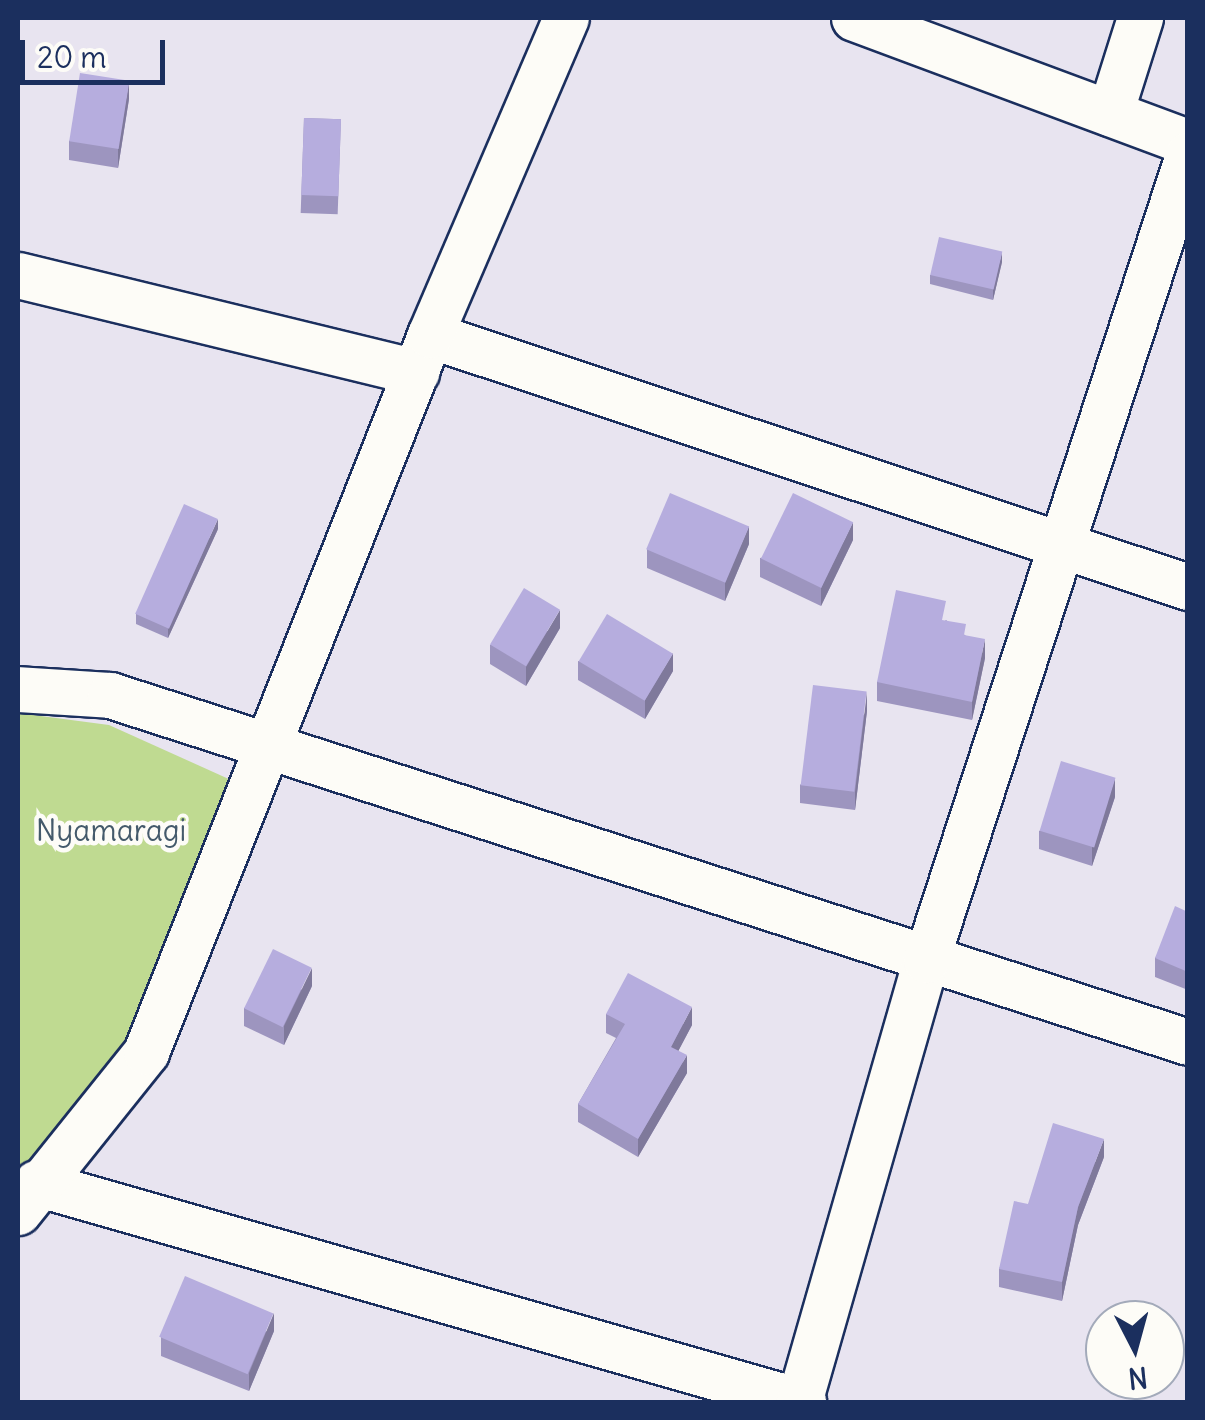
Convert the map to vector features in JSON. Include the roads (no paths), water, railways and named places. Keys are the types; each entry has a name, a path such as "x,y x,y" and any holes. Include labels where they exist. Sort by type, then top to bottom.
{"street":[{"path":"566,18 423,354 146,1052 27,1198 801,1402 926,960 1188,155"},
{"path":"854,18 1188,142"},
{"path":"1110,113 1140,18"},
{"path":"18,276 423,354 1188,587"},
{"path":"18,689 110,695 1188,1042"}],"park label":[{"name":"Nyamaragi","path":"111,830"}]}
